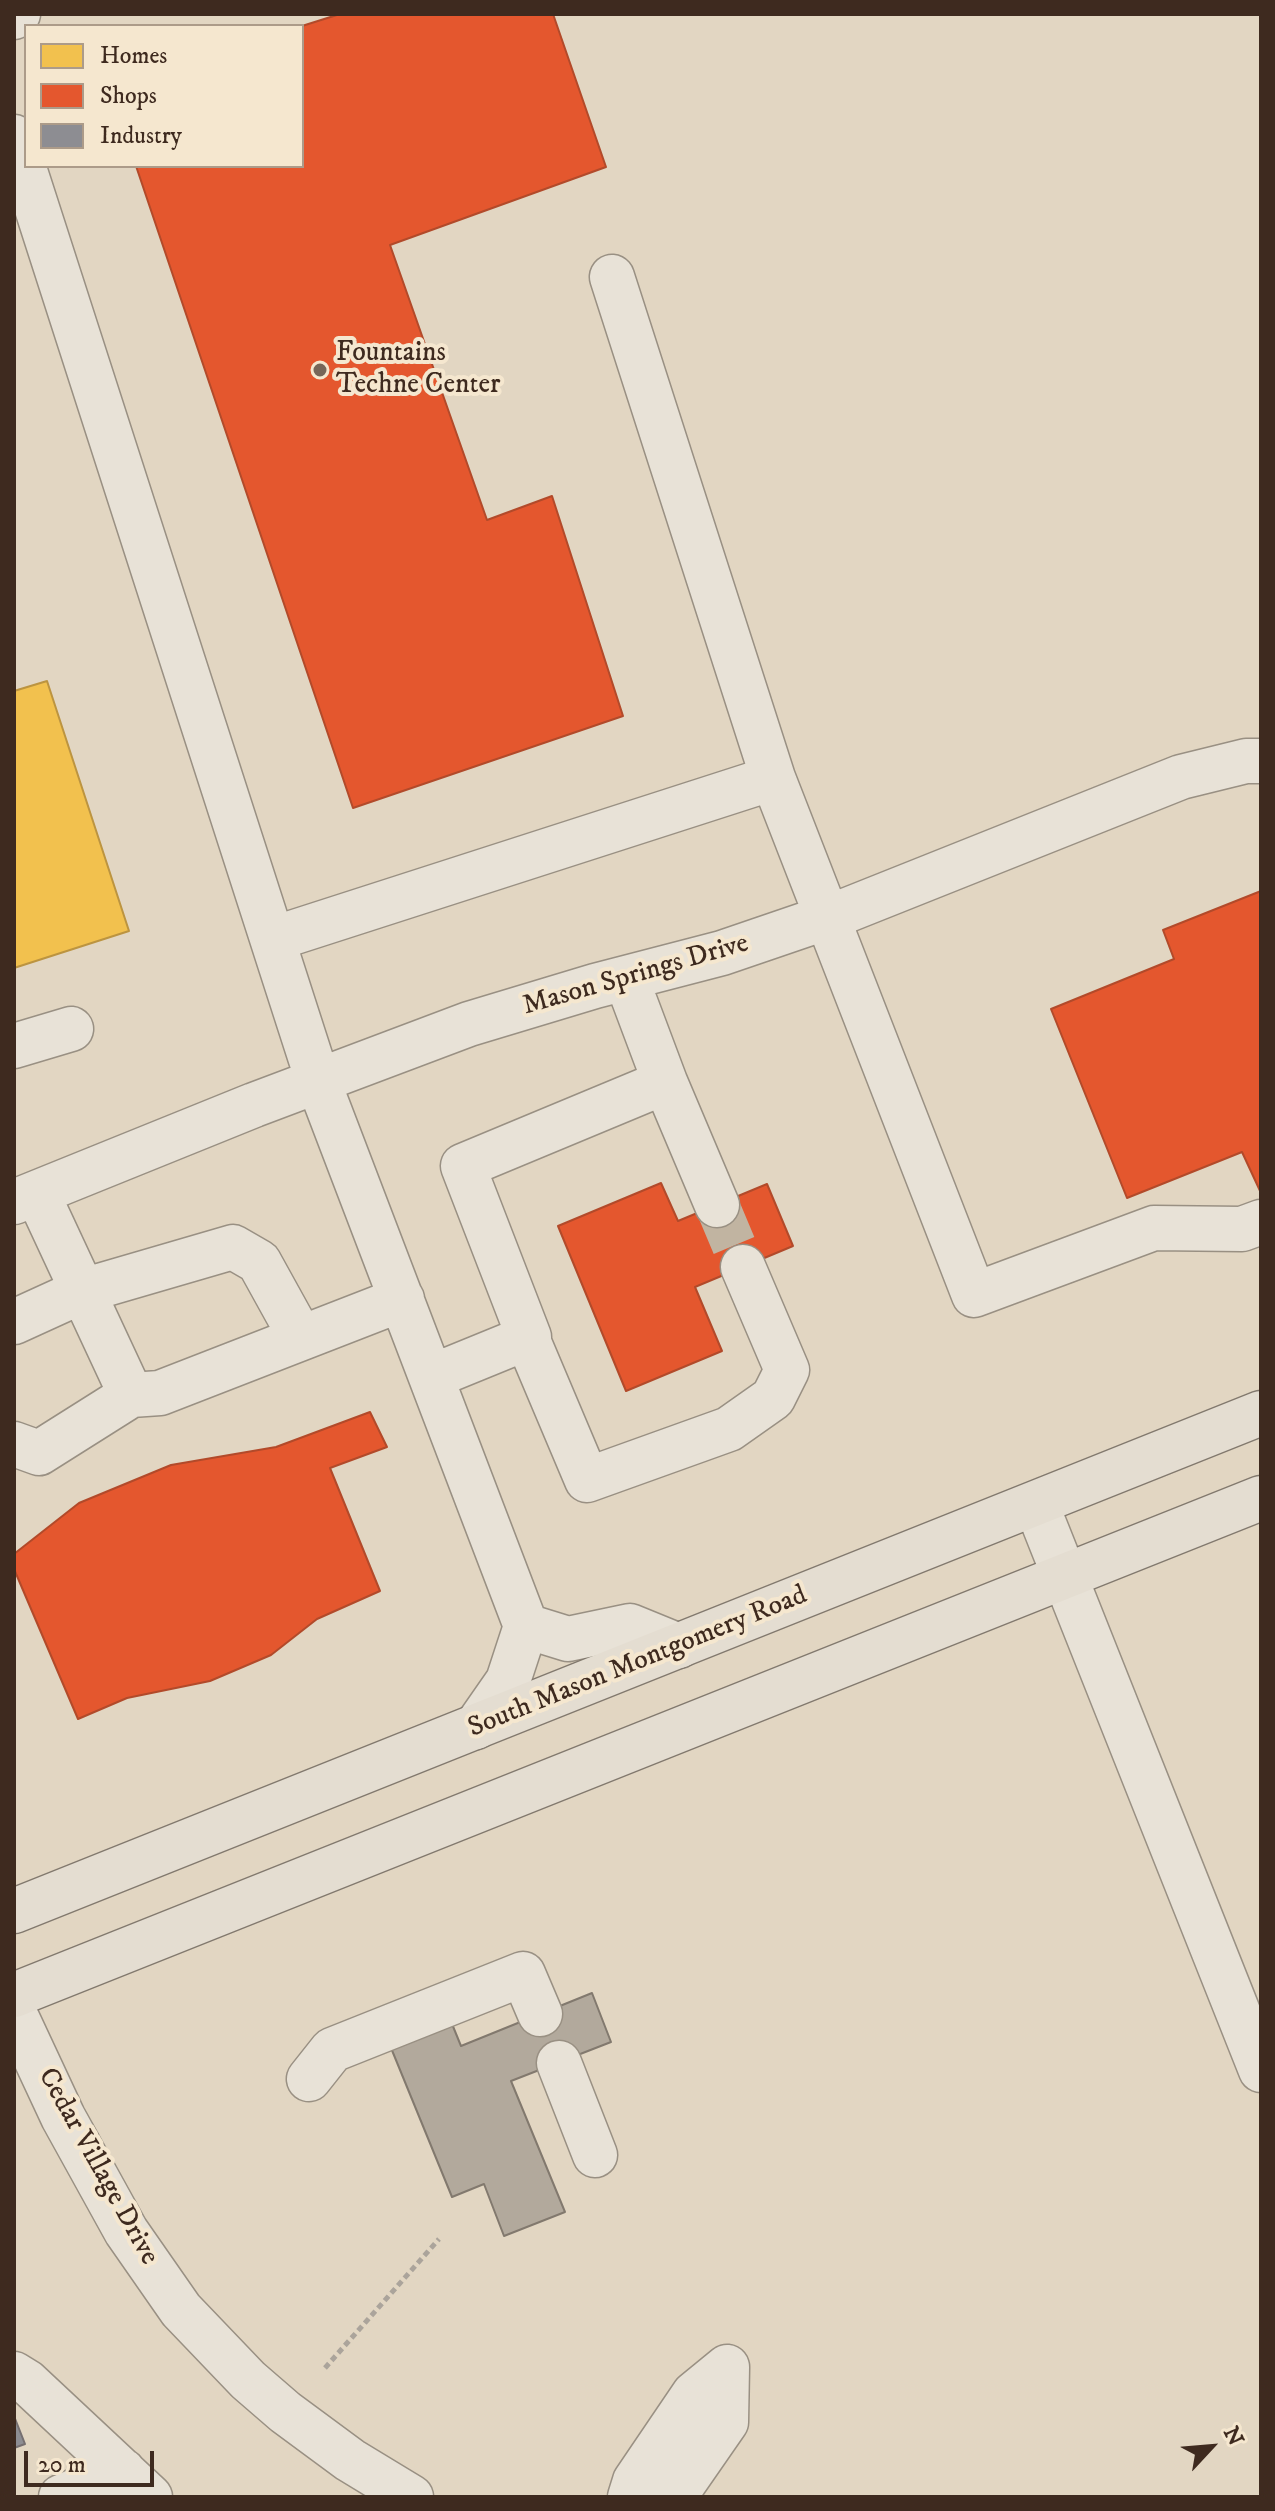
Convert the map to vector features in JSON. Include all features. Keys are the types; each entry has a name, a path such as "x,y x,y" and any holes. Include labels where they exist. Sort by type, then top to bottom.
{"main road":[{"name":"South Mason Montgomery Road","path":"14,1911 1261,1413"},
{"path":"14,1995 1261,1498"}],"street":[{"path":"14,137 318,1081 526,1626 508,1681 476,1727"},
{"path":"612,277 773,778 974,1295 1154,1228 1242,1229 1261,1222"},
{"name":"Mason Springs Drive","path":"25,1197 469,1024 722,953 826,917 1181,777 1246,761 1261,761"},
{"path":"273,939 773,778"},
{"path":"626,978 665,1082 717,1205"},
{"path":"14,1046 71,1029"},
{"path":"665,1082 463,1166 527,1338 587,1480 729,1429 773,1398 787,1370 743,1267"},
{"path":"25,1197 82,1291 131,1395"},
{"path":"14,1322 82,1291 233,1247 259,1262 301,1338"},
{"path":"14,1444 39,1453 131,1395 160,1393 402,1299"},
{"path":"431,1377 527,1338"},
{"path":"1036,1504 1261,2070"},
{"path":"526,1626 568,1639 630,1626 679,1646"},
{"path":"309,2079 332,2050 523,1974 540,2014"},
{"name":"Cedar Village Drive","path":"14,2012 63,2117 126,2231 181,2310 248,2380 297,2422 350,2460 411,2497"},
{"path":"559,2063 595,2155"},
{"path":"630,2497 635,2481 694,2394 727,2367 726,2422 674,2497"},
{"path":"14,2374 27,2382 137,2484"},
{"path":"61,2497 137,2484"}],"path":[{"path":"325,2368 439,2239"}],"building: Homes":[{"path":"47,681 129,931 14,968 14,691"}],"building: Shops":[{"name":"Fountains Techne Center","path":"340,14 553,14 606,167 390,245 487,520 552,496 623,716 353,808 137,168 304,168 304,25"},
{"path":"1261,891 1261,1193 1242,1152 1127,1198 1051,1009 1174,959 1163,930"},
{"path":"661,1183 678,1221 767,1184 793,1246 695,1287 722,1351 626,1391 558,1226"},
{"path":"370,1412 387,1447 330,1468 380,1591 317,1619 271,1655 210,1681 127,1698 78,1719 14,1569 14,1554 79,1503 171,1465 276,1447"}],"building: Industry":[{"path":"14,2416 25,2444 14,2448"}],"building: Other":[{"path":"592,1993 611,2042 511,2081 565,2212 504,2236 484,2184 452,2197 389,2043 450,2019 461,2046"}],"tunnel":[{"path":"717,1205 743,1267"}],"place":[{"name":"Fountains Techne Center","path":"320,370"}]}
